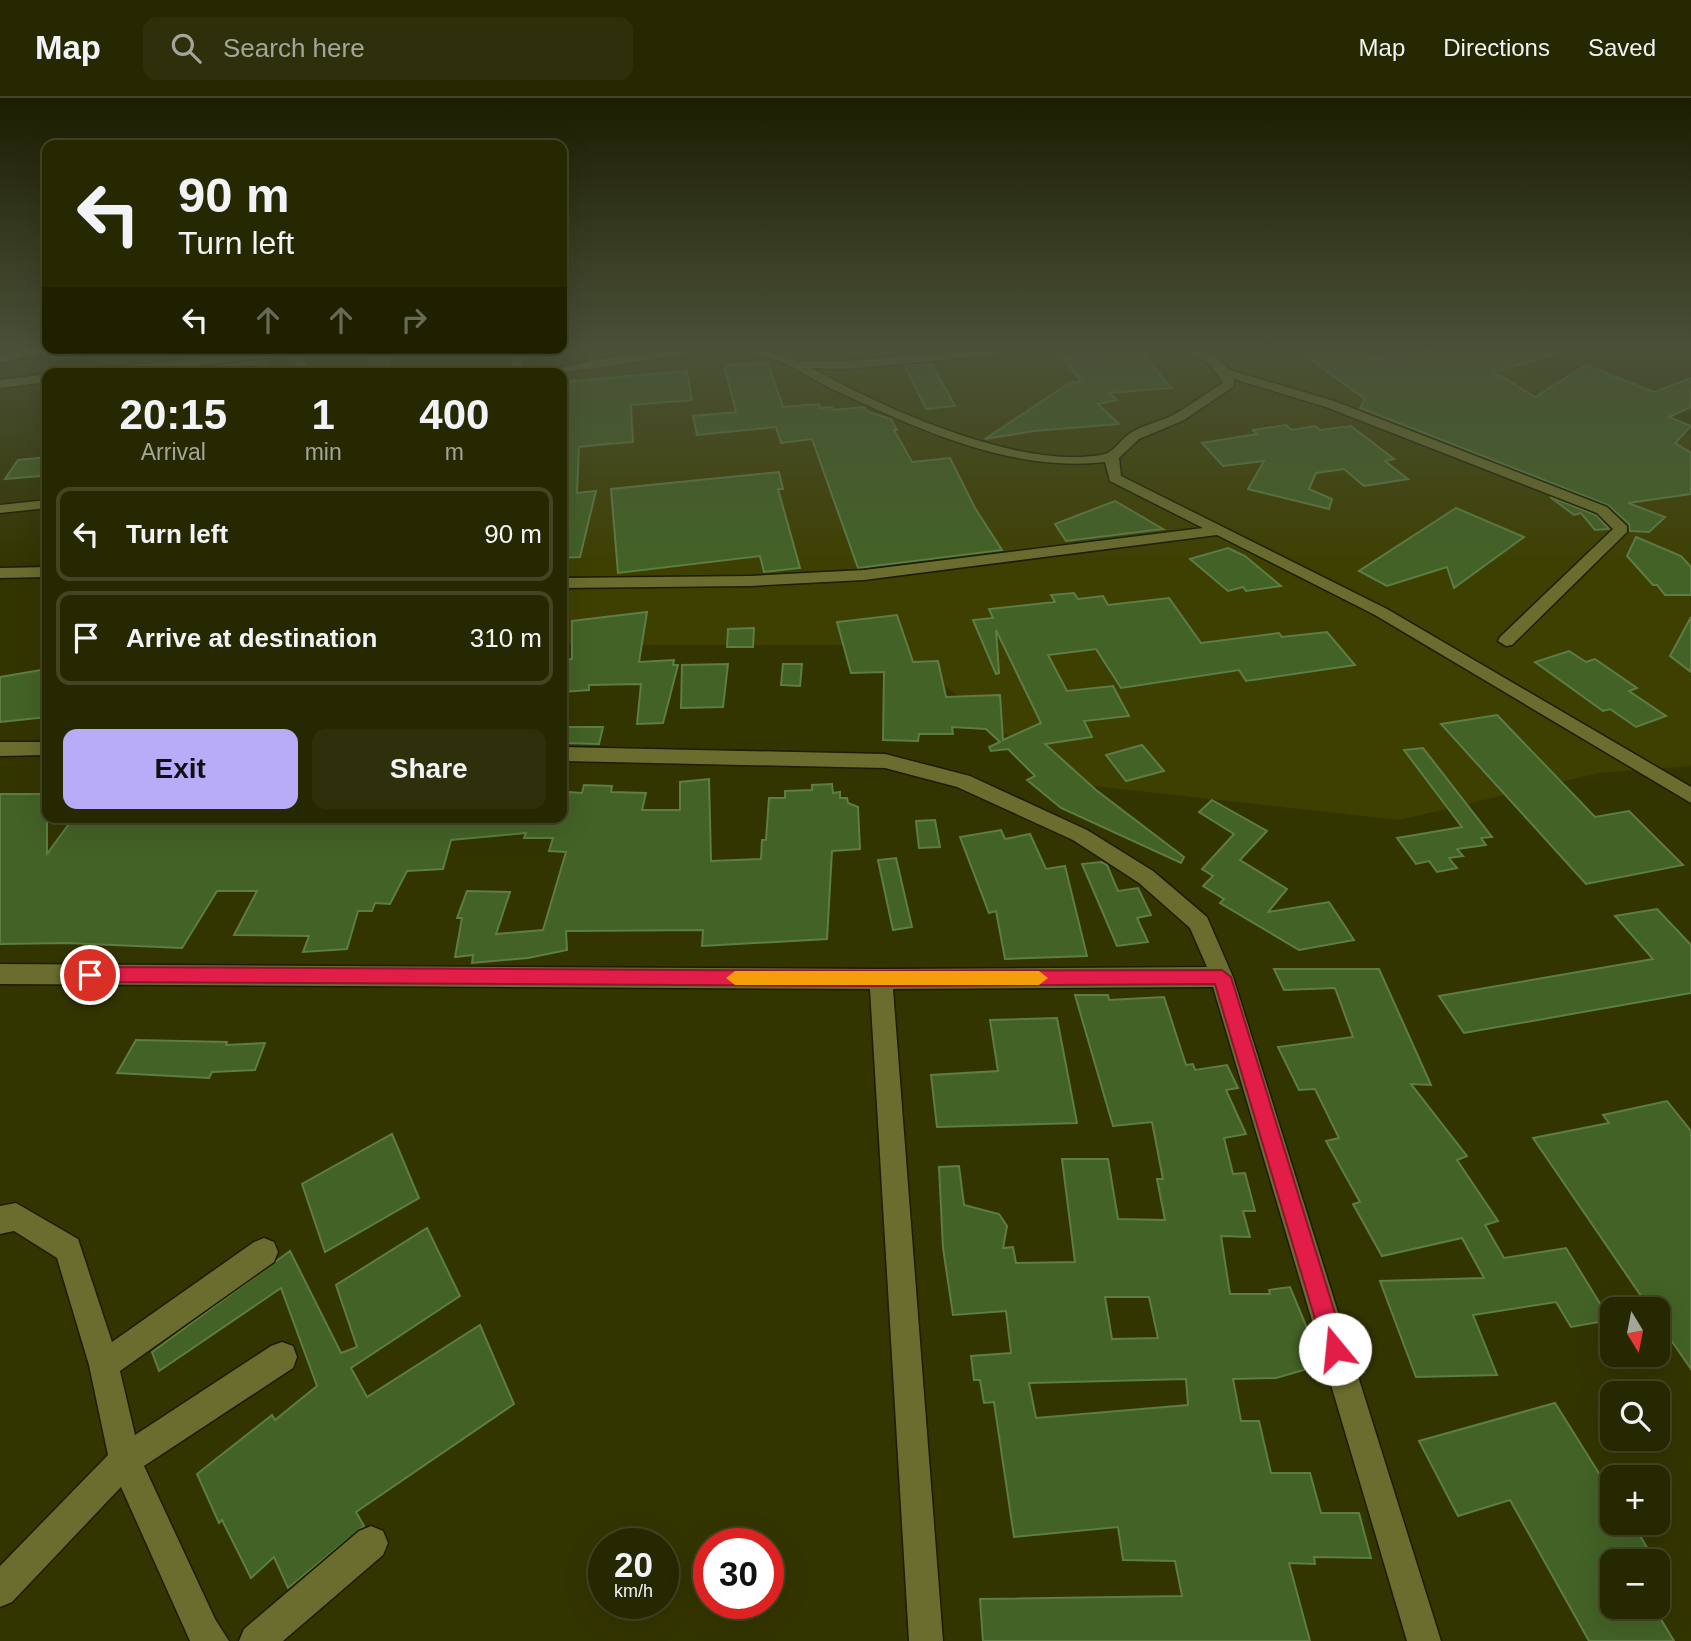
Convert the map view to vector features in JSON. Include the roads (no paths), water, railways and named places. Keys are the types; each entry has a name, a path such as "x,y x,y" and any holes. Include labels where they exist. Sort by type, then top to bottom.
{"street":[{"path":"918,420 994,447 1061,461 1115,478 1223,530 1381,612 1691,796"},
{"path":"1061,461 1112,457 1134,436 1172,420"},
{"path":"1371,420 1602,510 1622,529 1506,641"},
{"path":"1112,457 1111,466 1115,478"},
{"path":"0,509 42,505"},
{"path":"567,583 758,582 863,575 1019,558 1223,530"},
{"path":"0,573 42,572"},
{"path":"0,749 42,749"},
{"path":"567,754 885,761 963,781 1080,835 1146,877 1199,923 1222,977 1424,1641"},
{"path":"0,974 881,979 1222,977"},
{"path":"881,979 926,1641"},
{"path":"0,1220 16,1217 68,1249 104,1365 125,1460 203,1631 212,1641"},
{"path":"104,1365 264,1252"},
{"path":"0,1590 125,1460 282,1357"},
{"path":"256,1641 371,1543"}]}
